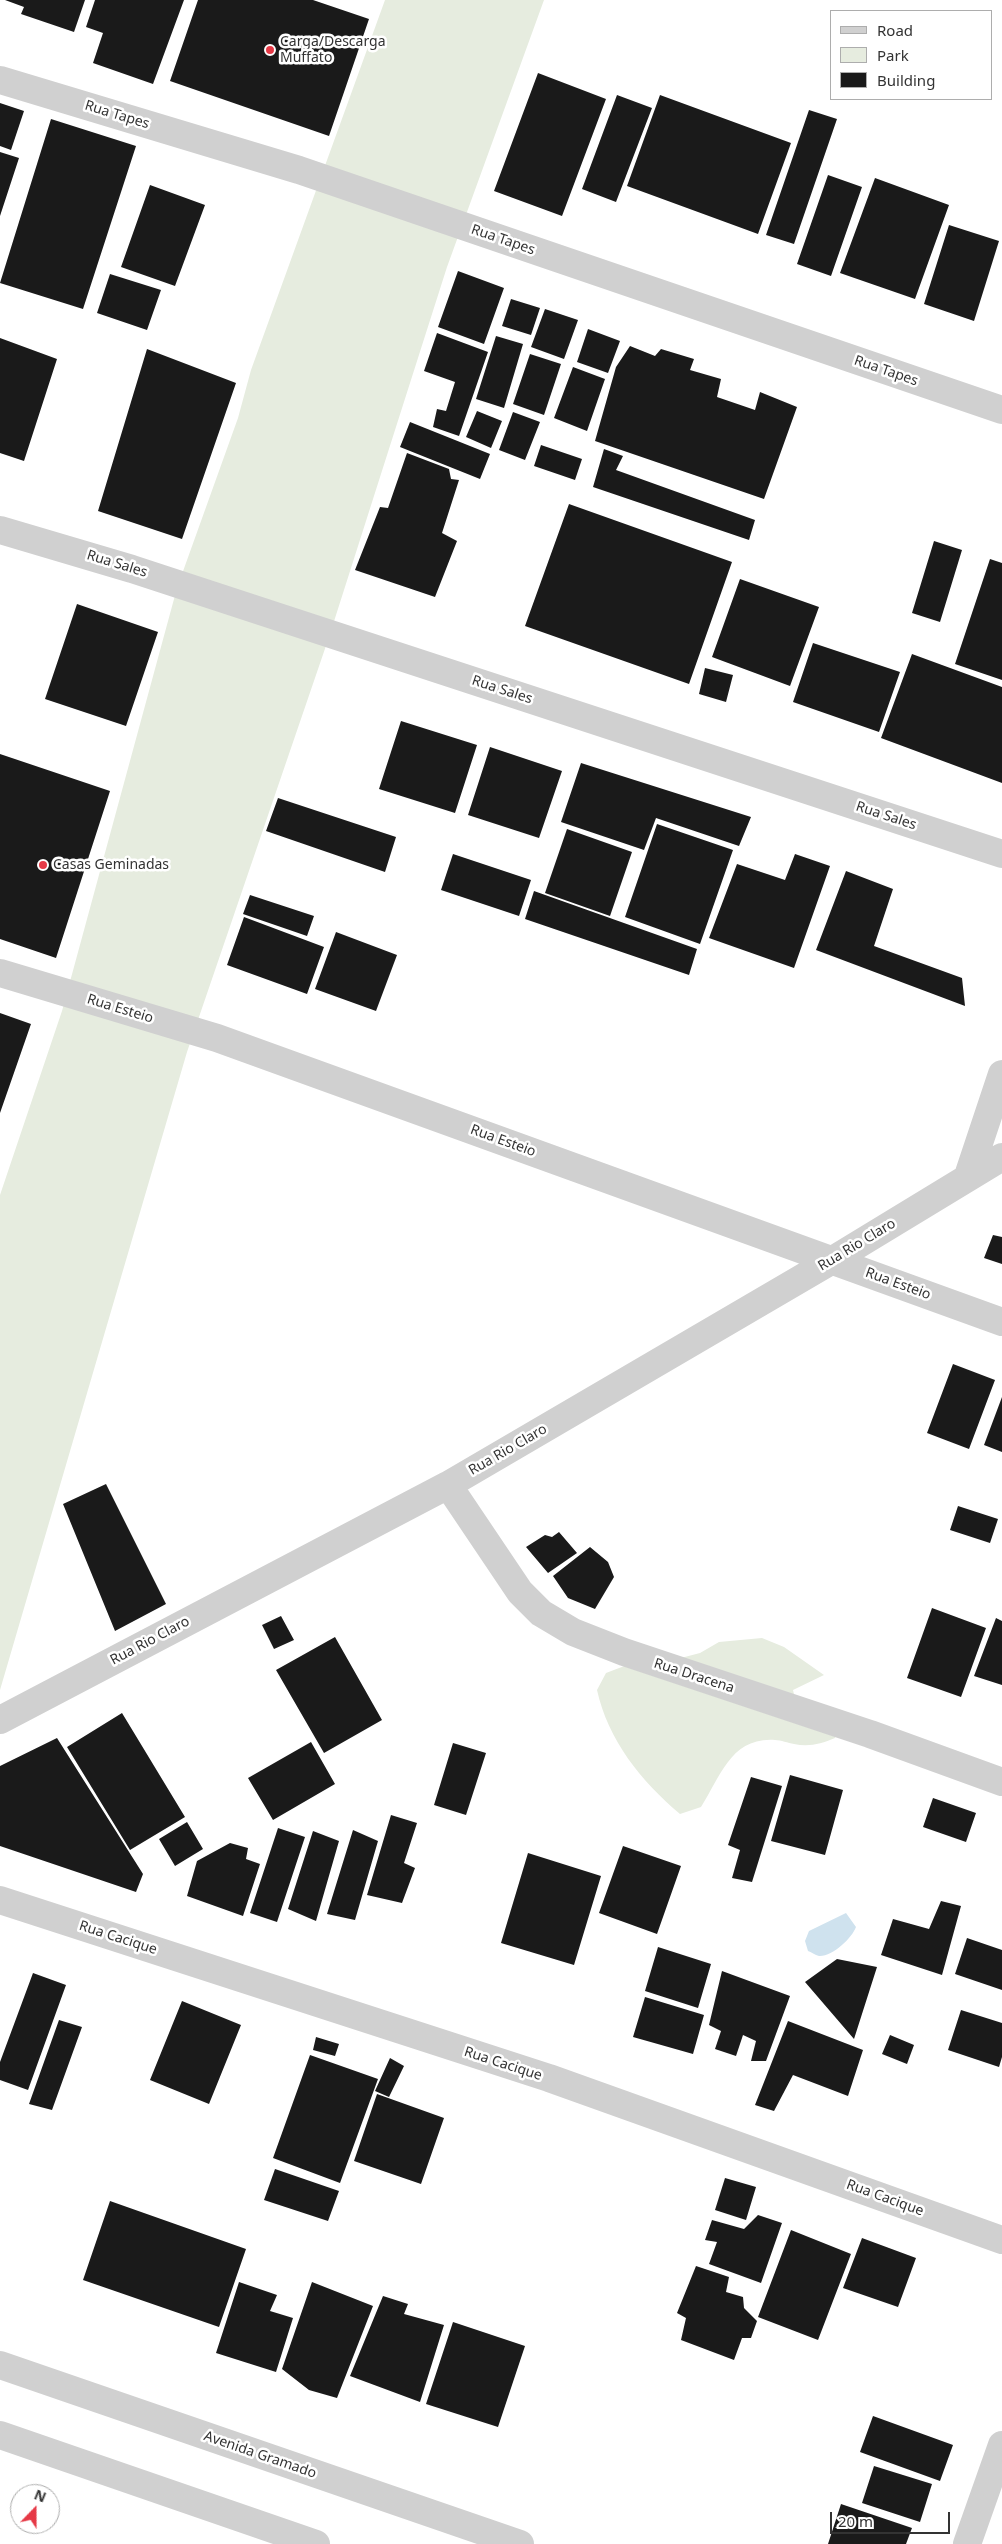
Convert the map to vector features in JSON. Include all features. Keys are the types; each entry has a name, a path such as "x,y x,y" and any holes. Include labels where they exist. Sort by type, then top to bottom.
{"street":[{"name":"Rua Tapes","path":"0,80 299,170 1002,410"},
{"name":"Rua Sales","path":"0,530 132,568 1002,854"},
{"name":"Rua Esteio","path":"0,973 217,1038 1002,1322"},
{"path":"968,1176 1002,1074"},
{"name":"Rua Rio Claro","path":"0,1720 448,1485 831,1261 1002,1157"},
{"name":"Rua Dracena","path":"448,1485 520,1592 541,1614 573,1632 624,1652 870,1734 1002,1782"},
{"name":"Rua Cacique","path":"0,1900 549,2078 1002,2240"},
{"name":"Avenida Gramado","path":"0,2365 520,2544"},
{"path":"0,2435 316,2544"},
{"path":"967,2544 1002,2444"}],"green space":[{"path":"385,0 544,0 447,267 329,637 187,1052 0,1690 0,1195 62,1011 177,588 238,418 251,370"},
{"path":"762,1638 784,1647 824,1675 793,1690 798,1711 840,1719 835,1738 810,1745 792,1744 775,1740 760,1741 748,1745 729,1761 701,1807 680,1814 652,1788 628,1758 609,1726 597,1690 606,1673 627,1665 677,1659 700,1653 719,1642"}],"water":[{"path":"846,1913 856,1927 846,1941 835,1950 824,1955 819,1956 808,1951 805,1941 809,1931"}],"building":[{"path":"5,0 85,0 74,32 21,14 24,7"},
{"path":"95,0 184,0 153,84 93,63 103,33 86,27"},
{"name":"Carga/Descarga Muffato","path":"198,0 313,0 369,19 329,136 170,81"},
{"path":"538,73 606,99 562,216 494,191"},
{"path":"617,95 652,108 616,202 582,189"},
{"path":"660,95 791,143 758,234 627,186"},
{"path":"0,103 24,111 11,150 0,146"},
{"path":"809,110 837,119 794,244 766,235"},
{"path":"51,119 136,146 83,309 0,283"},
{"path":"0,152 19,158 0,216"},
{"path":"828,175 862,187 831,276 797,264"},
{"path":"875,178 949,205 915,299 840,273"},
{"path":"150,185 205,205 175,286 121,267"},
{"path":"949,225 999,241 974,321 924,304"},
{"path":"458,271 504,288 484,344 438,327"},
{"path":"110,274 161,290 147,330 97,313"},
{"path":"511,299 540,308 531,335 502,326"},
{"path":"545,309 578,320 564,359 531,347"},
{"path":"588,329 620,341 608,373 577,362"},
{"path":"437,333 488,352 459,436 433,427 437,409 446,411 455,382 424,371"},
{"path":"496,336 523,344 504,408 476,399"},
{"path":"0,338 57,359 24,461 0,453"},
{"path":"630,346 655,356 661,349 694,359 690,370 721,379 717,397 755,410 760,392 797,407 764,499 595,441 616,367"},
{"path":"147,349 236,383 182,539 98,511"},
{"path":"530,354 561,364 544,415 513,404"},
{"path":"573,367 605,379 587,431 554,418"},
{"path":"477,411 502,421 491,448 466,437"},
{"path":"513,412 540,422 525,460 499,450"},
{"path":"410,422 490,454 480,479 400,447"},
{"path":"541,445 582,459 575,480 534,466"},
{"path":"604,449 623,456 616,470 755,520 749,540 593,487"},
{"path":"407,453 449,469 451,479 459,480 442,533 457,541 435,597 355,570 380,507 388,508"},
{"path":"569,504 732,562 689,684 525,626"},
{"path":"934,541 962,550 940,622 912,613"},
{"path":"990,559 1002,563 1002,680 955,664"},
{"path":"740,579 819,607 790,686 712,657"},
{"path":"77,604 158,632 126,726 45,699"},
{"path":"813,643 900,672 879,732 793,702"},
{"path":"912,654 1002,687 1002,783 881,738"},
{"path":"705,668 733,675 726,702 699,694"},
{"path":"401,721 477,745 455,813 379,789"},
{"path":"490,747 562,771 539,838 468,815"},
{"name":"Casas Geminadas","path":"0,754 110,791 56,958 0,939"},
{"path":"581,763 751,817 739,846 656,818 644,850 561,822"},
{"path":"278,798 396,837 385,872 266,831"},
{"path":"657,824 733,850 700,944 625,917"},
{"path":"567,829 632,852 610,916 545,893"},
{"path":"453,854 531,880 519,916 441,890"},
{"path":"795,854 830,866 794,968 709,938 737,864 785,880"},
{"path":"846,871 893,889 874,946 962,978 965,1006 816,950"},
{"path":"534,891 697,949 689,975 525,919"},
{"path":"250,895 314,916 307,936 243,914"},
{"path":"244,917 324,947 307,994 227,965"},
{"path":"336,932 397,955 376,1011 315,989"},
{"path":"0,1013 31,1024 0,1113"},
{"path":"993,1235 1002,1237 1002,1264 984,1258"},
{"path":"953,1364 995,1380 969,1449 927,1433"},
{"path":"1002,1397 1002,1452 984,1445"},
{"path":"106,1484 166,1604 115,1631 63,1504"},
{"path":"958,1506 998,1519 990,1543 950,1530"},
{"path":"559,1532 577,1553 548,1573 526,1547 545,1535 552,1537"},
{"path":"590,1547 608,1562 614,1577 595,1609 568,1598 553,1576"},
{"path":"932,1608 986,1628 961,1697 907,1678"},
{"path":"281,1616 294,1640 274,1649 262,1625"},
{"path":"996,1618 1002,1621 1002,1685 974,1676"},
{"path":"335,1637 382,1720 324,1753 276,1670"},
{"path":"122,1713 185,1817 130,1850 67,1747"},
{"path":"57,1738 143,1874 136,1892 0,1846 0,1766"},
{"path":"311,1742 335,1784 273,1820 248,1778"},
{"path":"453,1743 486,1753 466,1815 434,1805"},
{"path":"790,1775 843,1790 825,1855 771,1841"},
{"path":"751,1777 782,1786 752,1882 732,1878 740,1850 728,1845"},
{"path":"933,1798 976,1813 966,1842 923,1827"},
{"path":"391,1815 417,1823 404,1863 415,1868 402,1903 367,1895"},
{"path":"187,1822 203,1849 175,1866 159,1839"},
{"path":"278,1828 305,1837 277,1922 250,1913"},
{"path":"353,1830 378,1841 355,1920 327,1914"},
{"path":"313,1831 339,1841 316,1921 288,1909"},
{"path":"230,1843 248,1848 246,1859 260,1864 243,1916 187,1896 197,1861"},
{"path":"623,1846 681,1866 657,1934 599,1913"},
{"path":"528,1853 601,1876 574,1965 501,1943"},
{"path":"941,1901 961,1906 942,1975 881,1955 893,1919 929,1929"},
{"path":"967,1938 1002,1950 1002,1990 955,1974"},
{"path":"658,1947 711,1964 698,2008 645,1991"},
{"path":"837,1959 877,1967 854,2039 805,1982"},
{"path":"722,1971 790,1996 766,2061 751,2061 756,2041 743,2035 736,2056 715,2049 721,2031 709,2025"},
{"path":"33,1973 66,1985 28,2090 0,2080 0,2062"},
{"path":"645,1997 704,2015 693,2054 633,2037"},
{"path":"182,2001 241,2025 209,2104 150,2080"},
{"path":"961,2010 1002,2023 1002,2057 999,2067 948,2050"},
{"path":"59,2020 82,2027 52,2110 29,2104"},
{"path":"788,2021 863,2050 848,2096 793,2075 774,2111 755,2105"},
{"path":"890,2035 914,2045 907,2064 882,2054"},
{"path":"316,2037 339,2044 335,2056 313,2050"},
{"path":"310,2055 378,2079 340,2183 273,2158"},
{"path":"390,2058 404,2066 389,2097 375,2091"},
{"path":"377,2094 444,2118 421,2184 354,2161"},
{"path":"275,2169 339,2191 328,2221 264,2200"},
{"path":"725,2178 756,2187 746,2220 715,2210"},
{"path":"110,2201 246,2249 219,2327 83,2280"},
{"path":"758,2215 782,2223 761,2283 709,2264 717,2242 705,2240 712,2220 744,2229"},
{"path":"791,2230 851,2254 818,2340 758,2317"},
{"path":"862,2238 916,2258 898,2307 843,2288"},
{"path":"696,2266 729,2277 726,2292 743,2297 744,2308 757,2321 751,2338 742,2338 734,2360 681,2340 686,2318 677,2313"},
{"path":"239,2282 277,2295 270,2311 293,2318 276,2372 216,2353"},
{"path":"312,2282 373,2306 337,2398 309,2390 282,2369"},
{"path":"383,2296 408,2304 404,2314 444,2325 420,2402 350,2376"},
{"path":"453,2322 525,2346 498,2427 426,2404"},
{"path":"873,2416 953,2445 940,2481 860,2452"},
{"path":"874,2466 932,2484 920,2522 862,2503"},
{"path":"841,2504 912,2528 906,2544 828,2544"}],"place":[{"name":"Carga/Descarga Muffato","path":"270,50"},
{"name":"Casas Geminadas","path":"43,865"}]}
